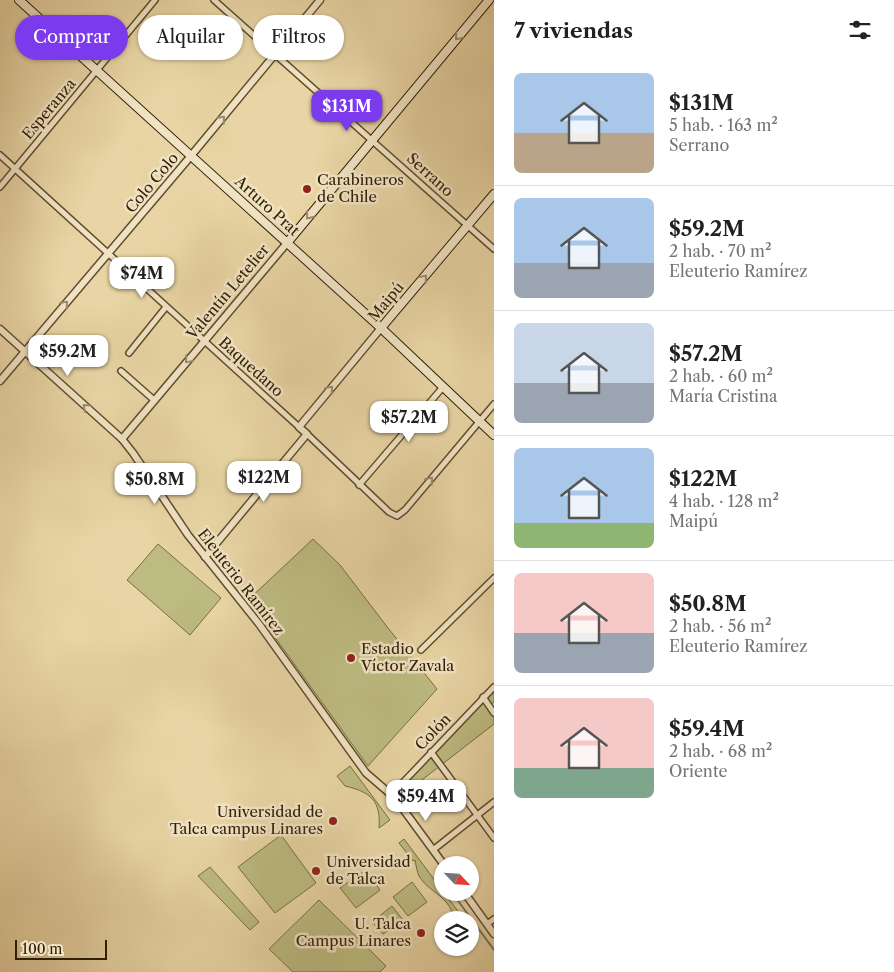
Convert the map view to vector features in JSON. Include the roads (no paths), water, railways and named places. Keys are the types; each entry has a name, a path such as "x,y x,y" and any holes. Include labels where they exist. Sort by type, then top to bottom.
{"main road":[{"name":"Arturo Prat","path":"19,0 190,157 381,328 494,435"},
{"name":"Valentín Letelier","path":"287,243 489,0"},
{"name":"Maipú","path":"381,328 494,194"}],"street":[{"name":"Esperanza","path":"0,187 155,0"},
{"name":"Serrano","path":"214,0 253,35"},
{"name":"Colo Colo","path":"308,15 320,0"},
{"name":"Colo Colo","path":"0,381 270,60"},
{"name":"Serrano","path":"282,60 494,249"},
{"name":"Baquedano","path":"0,155 307,434 389,512 397,516 404,510 479,422"},
{"name":"Valentín Letelier","path":"122,440 287,243"},
{"path":"129,353 166,307"},
{"name":"Maipú","path":"299,427 381,328"},
{"name":"Eleuterio Ramírez","path":"0,329 122,440 178,521 259,624 366,773 391,794 437,856"},
{"path":"121,371 154,400"},
{"path":"359,485 443,387"},
{"path":"479,422 494,404"},
{"path":"205,557 307,434"},
{"path":"422,650 494,578"},
{"name":"Colón","path":"391,794 494,687"},
{"path":"483,698 494,713"},
{"path":"431,752 494,838"},
{"path":"433,850 494,802"},
{"path":"470,901 494,934"},
{"path":"487,924 494,919"}],"waterway":[{"path":"458,901 494,950"}],"place":[{"name":"Carabineros de Chile","path":"307,189"},
{"name":"Estadio Víctor Zavala","path":"351,658"},
{"name":"Universidad de Talca campus Linares","path":"333,821"},
{"name":"Universidad de Talca","path":"316,871"},
{"name":"U. Talca Campus Linares","path":"421,933"}]}
